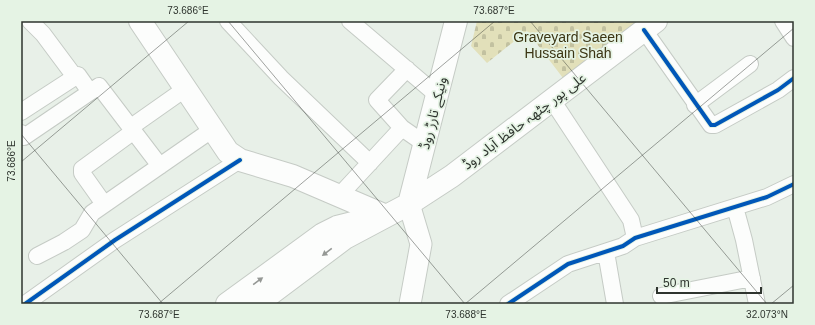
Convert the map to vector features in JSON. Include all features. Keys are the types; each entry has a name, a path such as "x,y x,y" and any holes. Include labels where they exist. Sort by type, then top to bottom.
{"main road":[{"path":"140,21 228,152 240,160 293,176 384,215"},
{"name":"ونیکے تارڑ روڈ","path":"409,204 456,21"},
{"name":"علی پور چٹھہ حافظ آباد روڈ","path":"409,204 452,176 650,25"},
{"path":"323,234 332,219 333,194"},
{"path":"227,304 323,234 337,227 384,215 409,204"},
{"path":"257,304 345,238 409,204"}],"street":[{"path":"30,21 43,34 74,77"},
{"path":"229,21 281,78 370,163"},
{"path":"350,21 437,95"},
{"path":"783,21 794,38"},
{"path":"650,25 696,105 708,122 715,124 778,90 794,78"},
{"path":"696,105 750,64"},
{"path":"407,69 377,100 402,128 425,144"},
{"path":"21,112 78,75 90,92"},
{"path":"21,133 24,137 99,86 160,166"},
{"path":"104,204 82,173 82,169 185,89"},
{"path":"552,100 631,220 635,238"},
{"path":"333,194 370,163 402,128"},
{"path":"37,256 64,242 82,230 92,212 213,129"},
{"path":"25,304 116,240 240,160"},
{"path":"516,302 568,264 623,246 635,238 767,197 794,184"},
{"path":"409,204 421,244 410,304"},
{"path":"735,206 757,304"},
{"path":"606,252 615,304"},
{"path":"661,296 752,278"}],"green space":[{"name":"Graveyard Saeen Hussain Shah","path":"477,21 640,21 563,78 527,31 487,63 471,46"}],"cycle path":[{"path":"644,30 711,125 715,125 778,90 794,78"},
{"path":"25,304 115,240 240,160"},
{"path":"508,304 568,264 623,246 635,238 767,197 794,184"}]}
